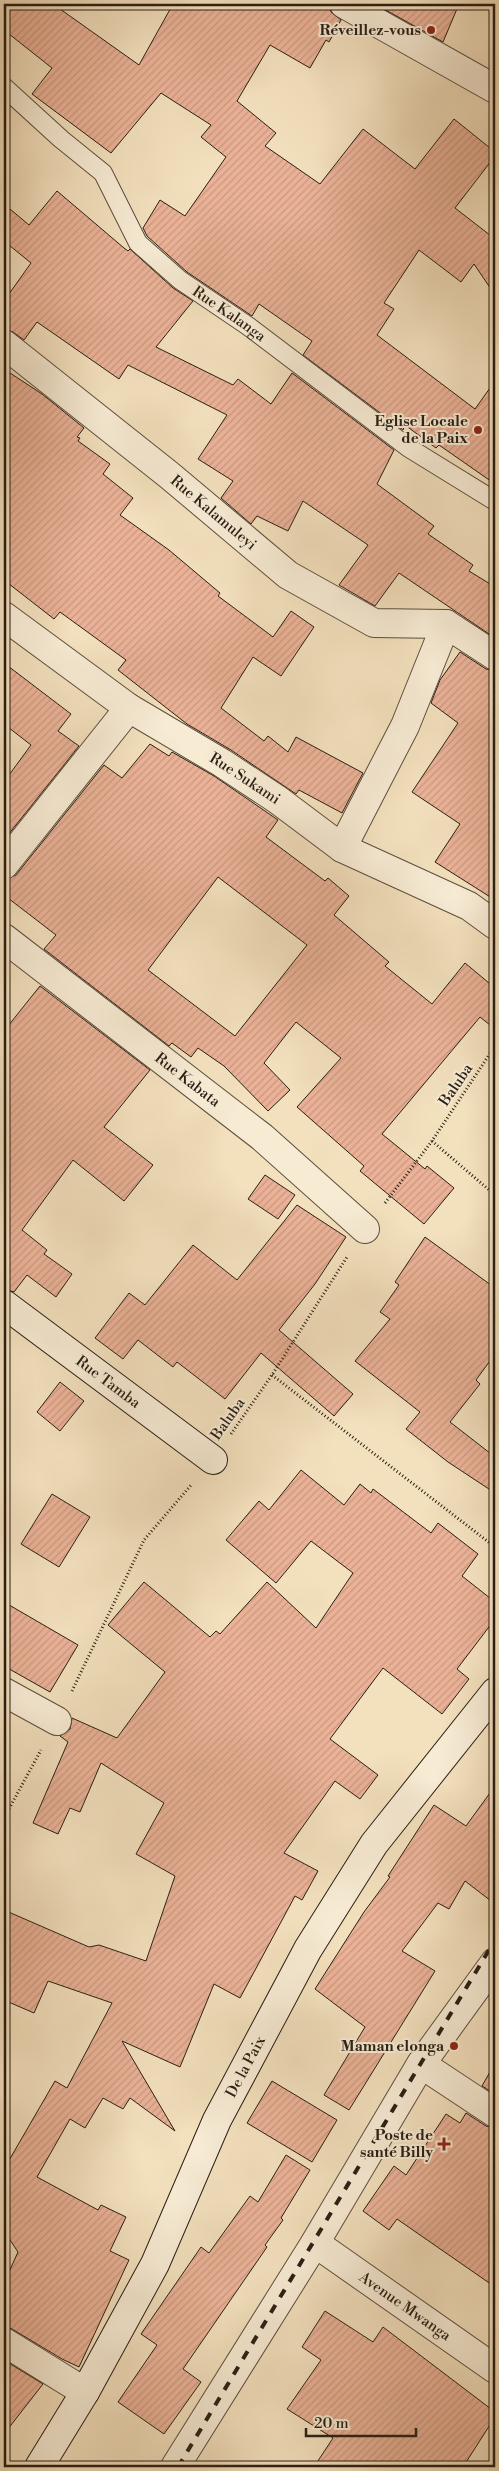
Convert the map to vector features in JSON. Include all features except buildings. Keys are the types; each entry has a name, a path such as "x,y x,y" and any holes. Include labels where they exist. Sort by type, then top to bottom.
{"street":[{"path":"344,4 495,89"},
{"name":"Rue Kalamuleyi","path":"4,344 169,476 288,575 374,623 446,624"},
{"name":"Rue Sukami","path":"4,616 129,708 222,763 342,848 469,906 495,925"},
{"path":"342,848 405,726 446,624 495,656"},
{"path":"4,865 129,708"},
{"name":"Rue Kabata","path":"4,938 262,1137 324,1190 365,1229"},
{"name":"Rue Tamba","path":"4,1304 213,1460"},
{"path":"4,1692 57,1721"},
{"name":"De la Paix","path":"39,2467 85,2392 155,2264 217,2120 308,1949 374,1844 495,1692"},
{"path":"175,2467 316,2243 421,2064 495,1962"},
{"path":"421,2064 495,2113"},
{"name":"Avenue Mwanga","path":"316,2243 495,2369"},
{"path":"4,2342 85,2392"}],"lane":[{"name":"Rue Kalanga","path":"4,86 103,173 138,243 180,280 248,326 409,448 495,501"}],"path":[{"name":"Baluba","path":"4,1818 57,1721 144,1540 213,1460 272,1375 365,1229 432,1141 495,1046"},
{"path":"432,1141 495,1195"},
{"path":"272,1375 495,1547"}],"railway":[{"path":"178,2467 495,1940"}],"place":[{"name":"Réveillez-vous","path":"431,30"},
{"name":"Eglise Locale de la Paix","path":"478,430"},
{"name":"Maman elonga","path":"454,2046"},
{"name":"Poste de santé Billy","path":"444,2144"}]}
